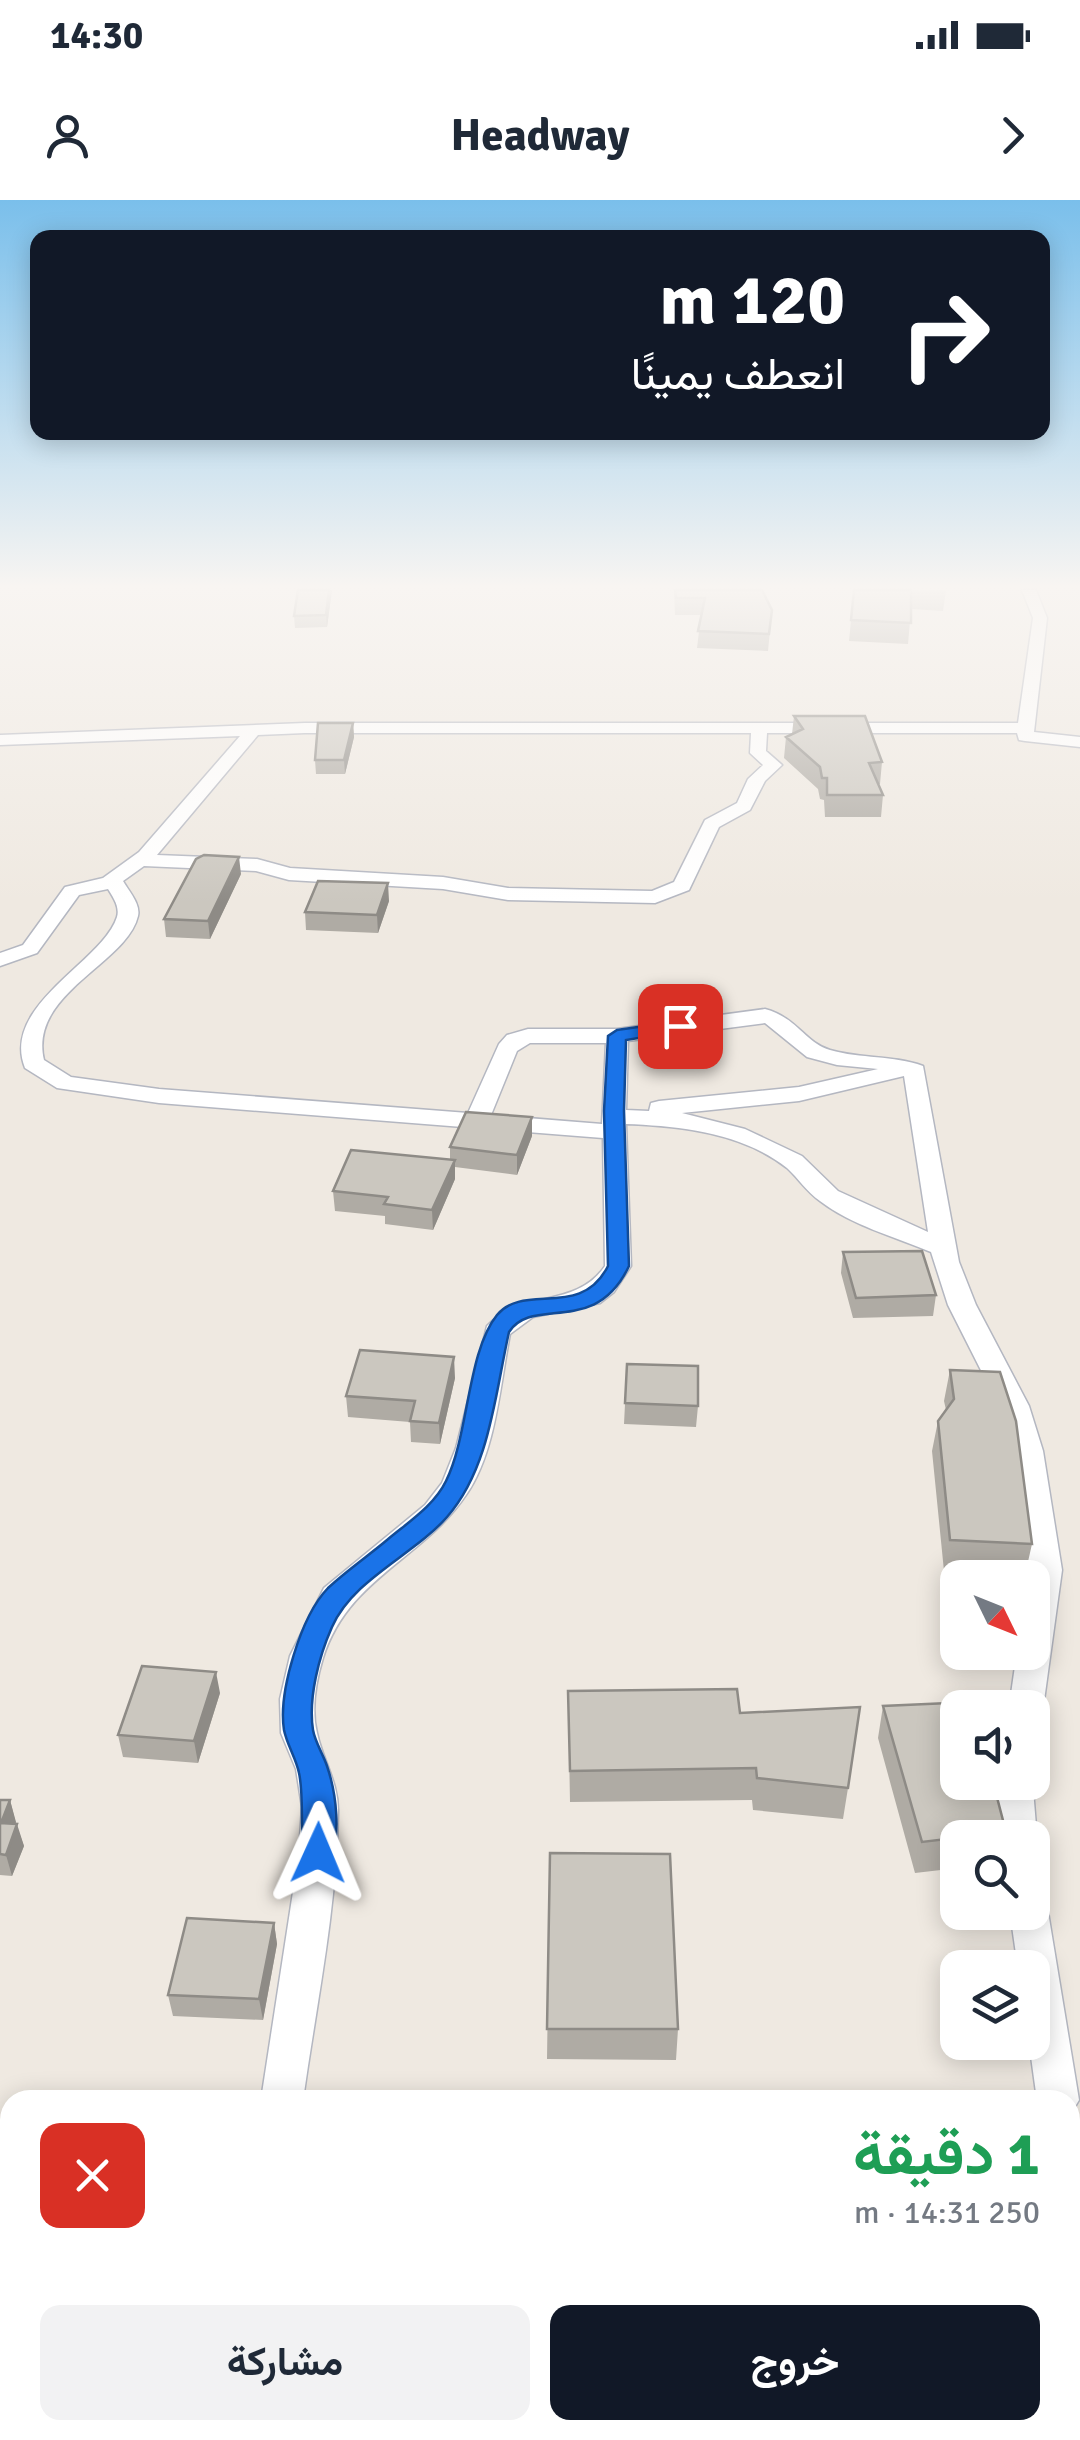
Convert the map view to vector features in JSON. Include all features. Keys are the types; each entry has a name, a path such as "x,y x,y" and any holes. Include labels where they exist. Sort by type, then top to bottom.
{"street":[{"path":"1030,695 1026,737 1080,742"},
{"path":"142,860 258,865 289,874 443,883 508,894 655,897 682,886 711,824 744,806 757,780 773,766 758,753 759,727"},
{"path":"0,740 254,730 1026,728"},
{"path":"0,960 30,949 72,891 111,882 120,870 142,860 254,730"},
{"path":"111,882 127,905 123,929 58,988 29,1040 33,1063 50,1078 83,1087 159,1096 478,1120 615,1124 679,1120 737,1134 793,1161 829,1196 874,1220 944,1248"},
{"path":"478,1120 507,1049 515,1040 528,1036 617,1036 765,1016 784,1022 816,1052 873,1059 915,1071 944,1248 962,1306 1002,1380 1028,1451 1046,1570 1029,1690"},
{"path":"283,2090 318,1853 320,1807 314,1769 299,1733 297,1699 307,1656 318,1626 336,1598 436,1513 456,1487 471,1448 497,1332 508,1316 532,1308 566,1307 592,1297 611,1281 618,1266 617,1036"},
{"path":"615,1124 662,1108 799,1094 909,1068"},
{"path":"1031,1930 1056,2090"}],"building":[{"path":"794,716 865,716 882,762 869,763 883,795 827,795 827,778 822,778 820,767 786,737 803,729"},
{"path":"318,723 353,723 344,760 315,760"},
{"path":"204,855 239,857 208,921 164,919 196,859"},
{"path":"318,881 388,883 377,915 305,912"},
{"path":"466,1112 532,1117 517,1155 450,1147"},
{"path":"351,1150 455,1160 432,1210 384,1204 388,1197 333,1191"},
{"path":"922,1251 936,1295 856,1298 843,1252"},
{"path":"360,1350 454,1357 439,1423 410,1421 415,1401 346,1396"},
{"path":"627,1364 698,1366 698,1406 625,1403"},
{"path":"950,1370 1000,1372 1016,1421 1032,1544 950,1540 938,1421 954,1399"},
{"path":"142,1666 216,1672 194,1741 118,1735"},
{"path":"737,1689 740,1713 860,1707 848,1788 757,1778 756,1768 570,1771 568,1691"},
{"path":"940,1703 940,1800 998,1800 1003,1820 940,1820 940,1840 922,1842 883,1706"},
{"path":"0,1800 10,1800 1,1823 17,1824 6,1855 0,1854"},
{"path":"550,1853 670,1854 678,2029 547,2029"},
{"path":"187,1918 274,1923 259,1999 168,1995"}],"route":[{"path":"318,1853 320,1807 314,1769 299,1733 297,1699 318,1626 336,1598 436,1513 456,1487 471,1448 497,1332 508,1316 517,1310 566,1307 592,1297 611,1281 618,1266 614,1111 617,1036 680,1026"}]}
